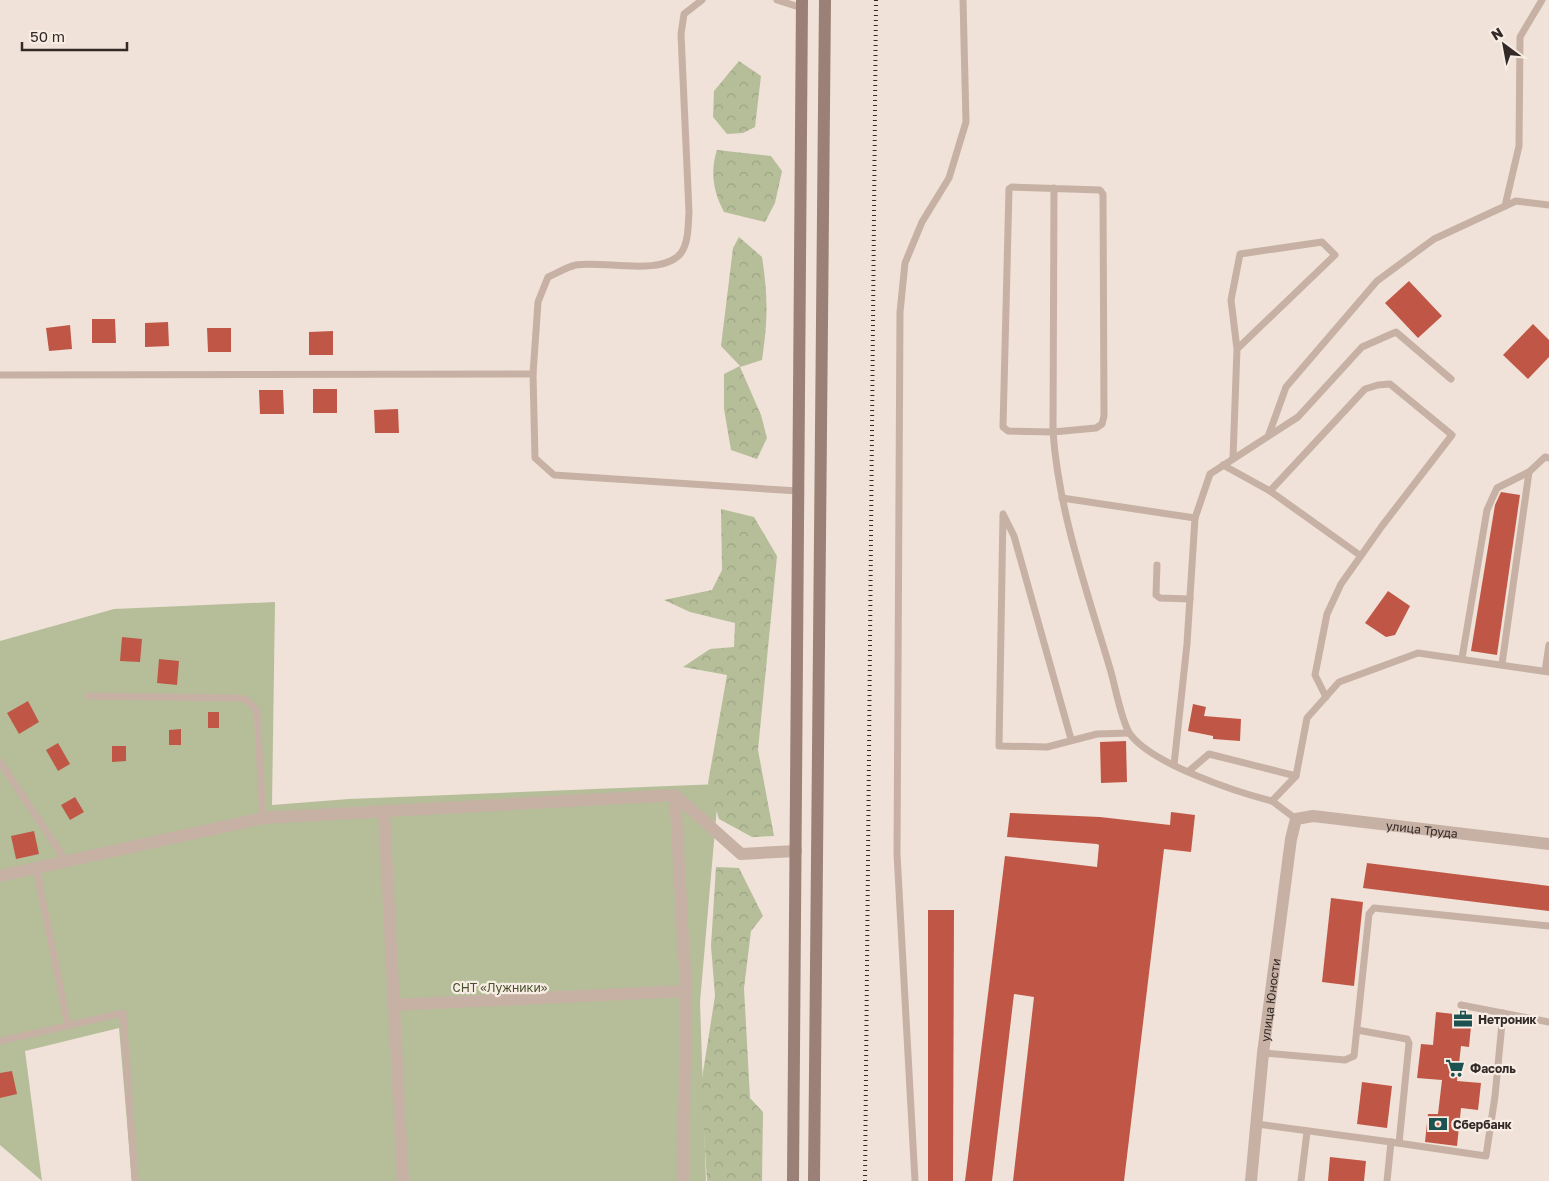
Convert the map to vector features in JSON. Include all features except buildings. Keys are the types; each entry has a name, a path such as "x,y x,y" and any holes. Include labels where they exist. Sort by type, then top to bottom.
{"main road":[{"path":"814,1181 825,0"},
{"path":"793,1181 802,4"}],"street":[{"path":"0,876 263,818 675,795 741,854 796,850"},
{"path":"675,795 686,991 683,1181"},
{"path":"384,810 403,1181"},
{"name":"улица Труда","path":"1296,820 1313,816 1549,844"},
{"name":"улица Юности","path":"1251,1181 1263,1053 1291,839 1296,820"},
{"path":"394,1005 686,991"}],"lane":[{"path":"698,0 684,14 681,34 690,212 686,238 681,253 669,261 633,267 576,265 548,277 538,302 533,374 535,458 554,475 798,491"},
{"path":"777,0 802,4"},
{"path":"915,1181 897,854 900,312 905,263 922,222 949,178 966,122 963,0"},
{"path":"1505,206 1519,146 1520,36 1542,0"},
{"path":"1012,187 1100,190 1103,194 1104,416 1102,424 1096,428 1052,432 1008,431 1003,427 1009,189 1012,187"},
{"path":"1054,188 1052,432 1056,471 1080,568 1129,733 1154,756 1243,794 1272,801 1296,820"},
{"path":"1269,434 1286,387 1377,281 1434,239 1516,201 1549,205"},
{"path":"1233,458 1237,349 1231,300 1240,254 1322,242 1335,254 1237,349"},
{"path":"1174,764 1190,599 1195,518 1210,474 1298,417 1362,347 1396,332 1451,379"},
{"path":"0,375 533,374"},
{"path":"1270,491 1365,389 1378,384 1390,384 1452,435 1341,584 1327,614 1316,675 1326,697"},
{"path":"1462,658 1487,510 1497,488 1529,472 1545,457 1549,458"},
{"path":"1223,465 1270,491 1361,556"},
{"path":"1502,664 1529,472"},
{"path":"1062,498 1195,518"},
{"path":"1071,740 1014,536 1002,514 999,746 1047,747 1097,734 1129,733"},
{"path":"1157,565 1156,595 1160,598 1190,599"},
{"path":"1272,801 1296,776 1307,718 1339,682 1418,653 1547,671 1549,646"},
{"path":"89,696 239,698 247,700 257,711 263,818"},
{"path":"1189,771 1209,754 1296,776"},
{"path":"0,762 66,861"},
{"path":"36,868 68,1025"},
{"path":"1263,1053 1345,1060 1354,1056 1370,914 1374,908 1549,926"},
{"path":"1461,1005 1549,1022"},
{"path":"0,1040 123,1013 136,1181"},
{"path":"1257,1124 1486,1156 1503,1013"},
{"path":"1357,1030 1407,1039 1409,1043 1400,1143"},
{"path":"1301,1181 1307,1132"},
{"path":"1387,1181 1391,1142"}],"green space":[{"path":"739,61 761,76 755,127 743,133 727,134 713,117 714,91"},
{"path":"717,150 771,156 782,171 775,203 765,222 724,212 717,197 713,174"},
{"path":"739,237 762,257 765,284 766,320 762,360 740,367 761,415 767,438 757,459 731,450 724,409 724,374 740,366 721,346 733,248"},
{"path":"721,509 754,517 777,556 758,750 774,836 752,837 719,819 708,783 727,675 683,667 710,649 734,647 735,623 690,612 664,600 712,590 722,570"},
{"name":"СНТ «Лужники»","path":"275,602 272,805 349,799 719,784 700,1002 706,1181 132,1181 119,1028 25,1051 42,1181 0,1145 0,641 114,609"},
{"path":"716,867 739,868 763,916 751,931 744,988 750,1098 763,1112 762,1181 707,1181 701,1085 715,996 711,946"}],"railway":[{"path":"865,1181 876,0"}],"place":[{"name":"Нетроник","path":"1463,1019"},
{"name":"Фасоль","path":"1455,1068"},
{"name":"Сбербанк","path":"1438,1124"}]}
